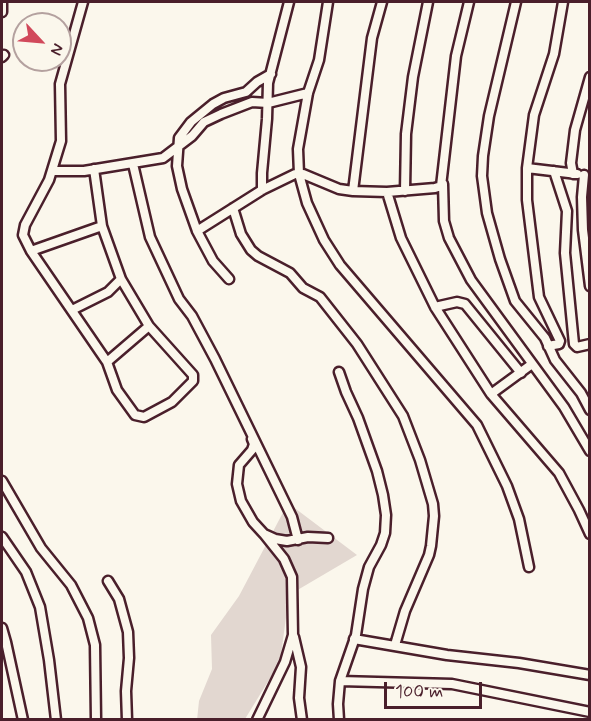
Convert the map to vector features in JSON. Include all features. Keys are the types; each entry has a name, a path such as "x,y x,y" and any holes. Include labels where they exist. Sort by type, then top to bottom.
{"street":[{"path":"82,2 60,84 62,135 52,171 25,225 23,235 31,251 107,362 117,390 135,415 144,417 172,402 193,381 193,375 149,326 121,279 102,226 94,169"},
{"path":"262,190 268,89 289,2"},
{"path":"328,2 319,60 308,93 298,149 299,174 309,209 340,266 477,425 507,486 519,519 529,567"},
{"path":"353,191 372,38 381,2"},
{"path":"405,191 406,134 413,77 428,2"},
{"path":"469,2 456,56 446,132 443,210 449,238 476,287 564,407 590,451"},
{"path":"516,2 489,116 482,176 490,224 514,299 545,338 555,360 581,393 590,410"},
{"path":"548,346 559,344 560,341 539,297 527,200 527,168 534,115 554,54 563,2"},
{"path":"2,3 2,12"},
{"path":"229,279 213,261 196,231 182,189 177,161 178,146 182,132 208,107 224,98 246,92 271,74"},
{"path":"573,174 571,163 573,142 590,77"},
{"path":"52,171 94,169 164,158 191,137 207,120 252,102 268,103 308,93"},
{"path":"133,164 150,237 179,299 192,316 215,358 292,517 298,540"},
{"path":"527,168 587,176 582,197 583,230 590,286"},
{"path":"554,171 567,211 565,253 573,344 577,347 590,344"},
{"path":"196,231 262,190 299,174 339,189 353,191 405,191 435,188 443,184"},
{"path":"387,192 407,251 435,307 491,394 552,464 590,534"},
{"path":"233,208 241,234 251,250 290,273 303,288 320,297 357,344 403,416 420,460 433,504 431,546 405,611 395,645"},
{"path":"31,251 102,226"},
{"path":"72,310 108,292 121,279"},
{"path":"435,307 457,302 465,304 521,373"},
{"path":"107,362 149,326"},
{"path":"491,394 532,364"},
{"path":"339,372 358,418 384,495 386,515 385,533 369,567 354,639 340,681 339,720"},
{"path":"249,430 254,444 252,450 239,465 237,484 241,501 253,522 284,559 292,577 293,634 301,667 302,720"},
{"path":"2,481 41,548 71,585 88,618 95,645 96,720"},
{"path":"264,534 287,541 308,537 328,538"},
{"path":"2,537 26,572 40,607 56,720"},
{"path":"108,581 119,599 128,632 127,720"},
{"path":"2,628 23,720"},
{"path":"257,720 285,662 293,634"},
{"path":"354,639 590,675"},
{"path":"340,681 452,684 590,712"}],"shaded area":[{"path":"288,503 357,555 289,595 280,662 245,719 197,720 199,701 212,669 211,635 239,596"}]}
